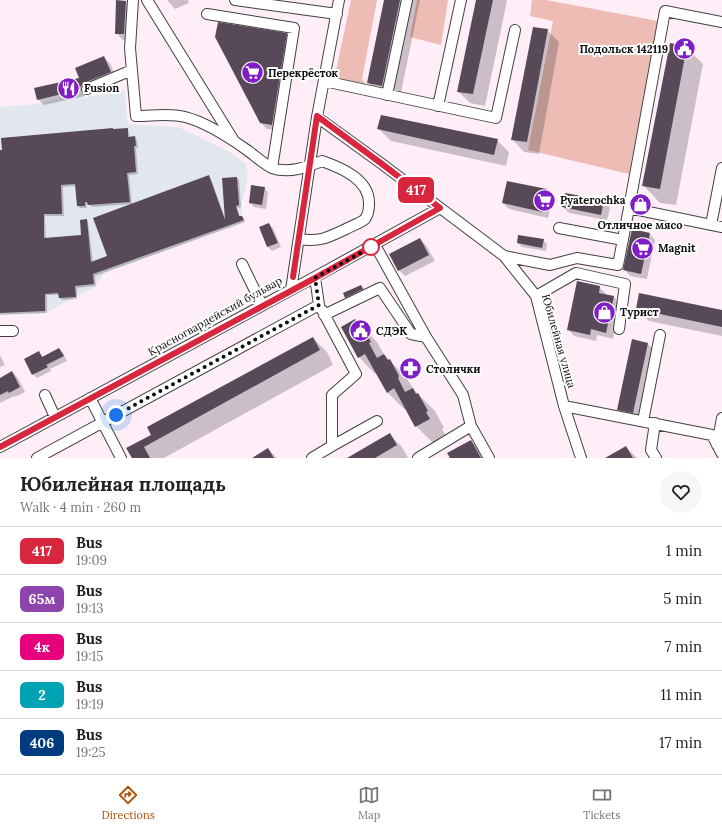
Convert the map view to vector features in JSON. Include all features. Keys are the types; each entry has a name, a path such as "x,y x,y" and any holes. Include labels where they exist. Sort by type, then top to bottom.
{"street":[{"path":"133,0 130,48 136,116 166,115 186,117 235,142 272,168 292,170 309,167 322,161 339,167 358,180 367,191 369,209 365,219 327,238 312,241 299,239"},
{"path":"147,0 235,142"},
{"path":"235,0 337,14"},
{"name":"Красногвардейский бульвар","path":"0,447 291,290 317,116 339,0"},
{"path":"387,95 407,0"},
{"path":"438,106 461,0"},
{"path":"504,256 550,266 577,258 618,265 665,11 722,22"},
{"path":"208,14 294,28 272,168"},
{"path":"324,81 496,118 515,30"},
{"path":"87,90 132,70"},
{"name":"Юбилейная улица","path":"317,116 504,256 536,296 564,406 582,458"},
{"path":"711,225 722,168"},
{"path":"291,290 440,208"},
{"path":"629,208 722,227"},
{"path":"559,228 623,240"},
{"path":"375,245 426,337 463,395 472,426 489,458"},
{"path":"242,264 262,305"},
{"path":"536,296 576,273 626,284 618,329"},
{"path":"315,278 319,305 356,374 332,395 332,446"},
{"path":"324,315 380,288 411,334 426,337"},
{"path":"37,458 319,305"},
{"path":"0,331 13,331"},
{"path":"643,421 660,335"},
{"path":"45,395 56,417"},
{"path":"90,398 121,458"},
{"path":"564,406 712,435 720,449"},
{"path":"720,449 722,418"},
{"path":"312,458 377,421"},
{"path":"655,423 652,450 656,458"},
{"path":"418,458 472,426"}],"shaded area":[{"path":"351,0 377,0 362,79 365,83 363,88 334,80"},
{"path":"417,0 448,0 441,45 410,37"},
{"path":"532,0 546,0 658,21 629,174 528,150 553,21 530,16"},
{"path":"124,90 128,124 178,127 228,151 246,164 248,176 241,208 244,222 104,273 95,287 45,313 0,314 0,107 36,104 83,92 84,98"}],"building":[{"path":"116,0 126,1 124,34 115,34"},
{"path":"384,0 400,0 382,86 367,83"},
{"path":"476,0 493,0 473,94 457,92"},
{"path":"218,22 287,33 272,125 260,123 215,37"},
{"path":"533,27 548,29 527,142 511,140"},
{"path":"670,43 687,46 660,189 642,186"},
{"path":"104,56 111,72 84,83 79,90 37,100 34,88 79,78 75,68"},
{"path":"381,115 498,139 494,155 377,129"},
{"path":"128,128 128,137 135,136 136,146 134,146 136,172 127,173 130,202 88,205 87,202 85,202 85,206 77,206 75,184 61,185 62,214 44,214 44,238 81,235 80,220 87,219 91,262 107,256 93,218 209,175 225,220 222,178 237,177 239,205 236,206 239,216 242,216 244,220 93,274 94,284 75,286 76,297 59,298 58,293 45,294 45,311 0,313 1,138"},
{"path":"507,181 547,189 542,212 502,203"},
{"path":"251,185 265,187 262,205 249,203"},
{"path":"565,193 604,200 601,215 562,207"},
{"path":"269,223 278,243 267,247 259,227"},
{"path":"632,229 650,233 641,274 623,270"},
{"path":"518,235 544,239 542,248 517,243"},
{"path":"420,238 429,255 398,271 389,254"},
{"path":"577,281 600,286 599,293 614,296 606,333 591,329 590,335 567,330"},
{"path":"361,285 363,289 345,298 343,293"},
{"path":"639,293 722,310 722,327 636,309"},
{"path":"355,319 359,325 361,324 371,342 369,343 377,358 384,354 388,360 390,359 405,392 413,388 416,394 418,393 428,411 426,412 430,419 415,427 394,388 387,393 365,354 358,358 341,327"},
{"path":"313,337 320,350 144,447 150,458 132,458 126,448 151,435 147,427"},
{"path":"632,339 648,343 633,413 617,410"},
{"path":"59,348 64,356 46,365 48,367 32,375 24,359 39,351 42,357"},
{"path":"12,371 20,387 9,393 8,391 0,395 0,378"},
{"path":"390,433 397,445 375,458 347,458"},
{"path":"471,440 481,458 450,458 447,453"},
{"path":"626,446 633,458 605,458"},
{"path":"268,448 274,458 252,458"}],"bus line":[{"name":"417","path":"0,447 315,278 440,208 317,116 293,277"}],"place":[{"name":"Подольск 142119","path":"684,49"},
{"name":"Перекрёсток","path":"253,73"},
{"name":"Fusion","path":"68,88"},
{"name":"Pyaterochka","path":"544,200"},
{"name":"Отличное мясо","path":"640,205"},
{"name":"Magnit","path":"642,248"},
{"name":"Турист","path":"604,312"},
{"name":"СДЭК","path":"361,331"},
{"name":"Столички","path":"410,369"}],"route":[{"path":"116,415 319,305 315,278 375,245 371,247"}]}
